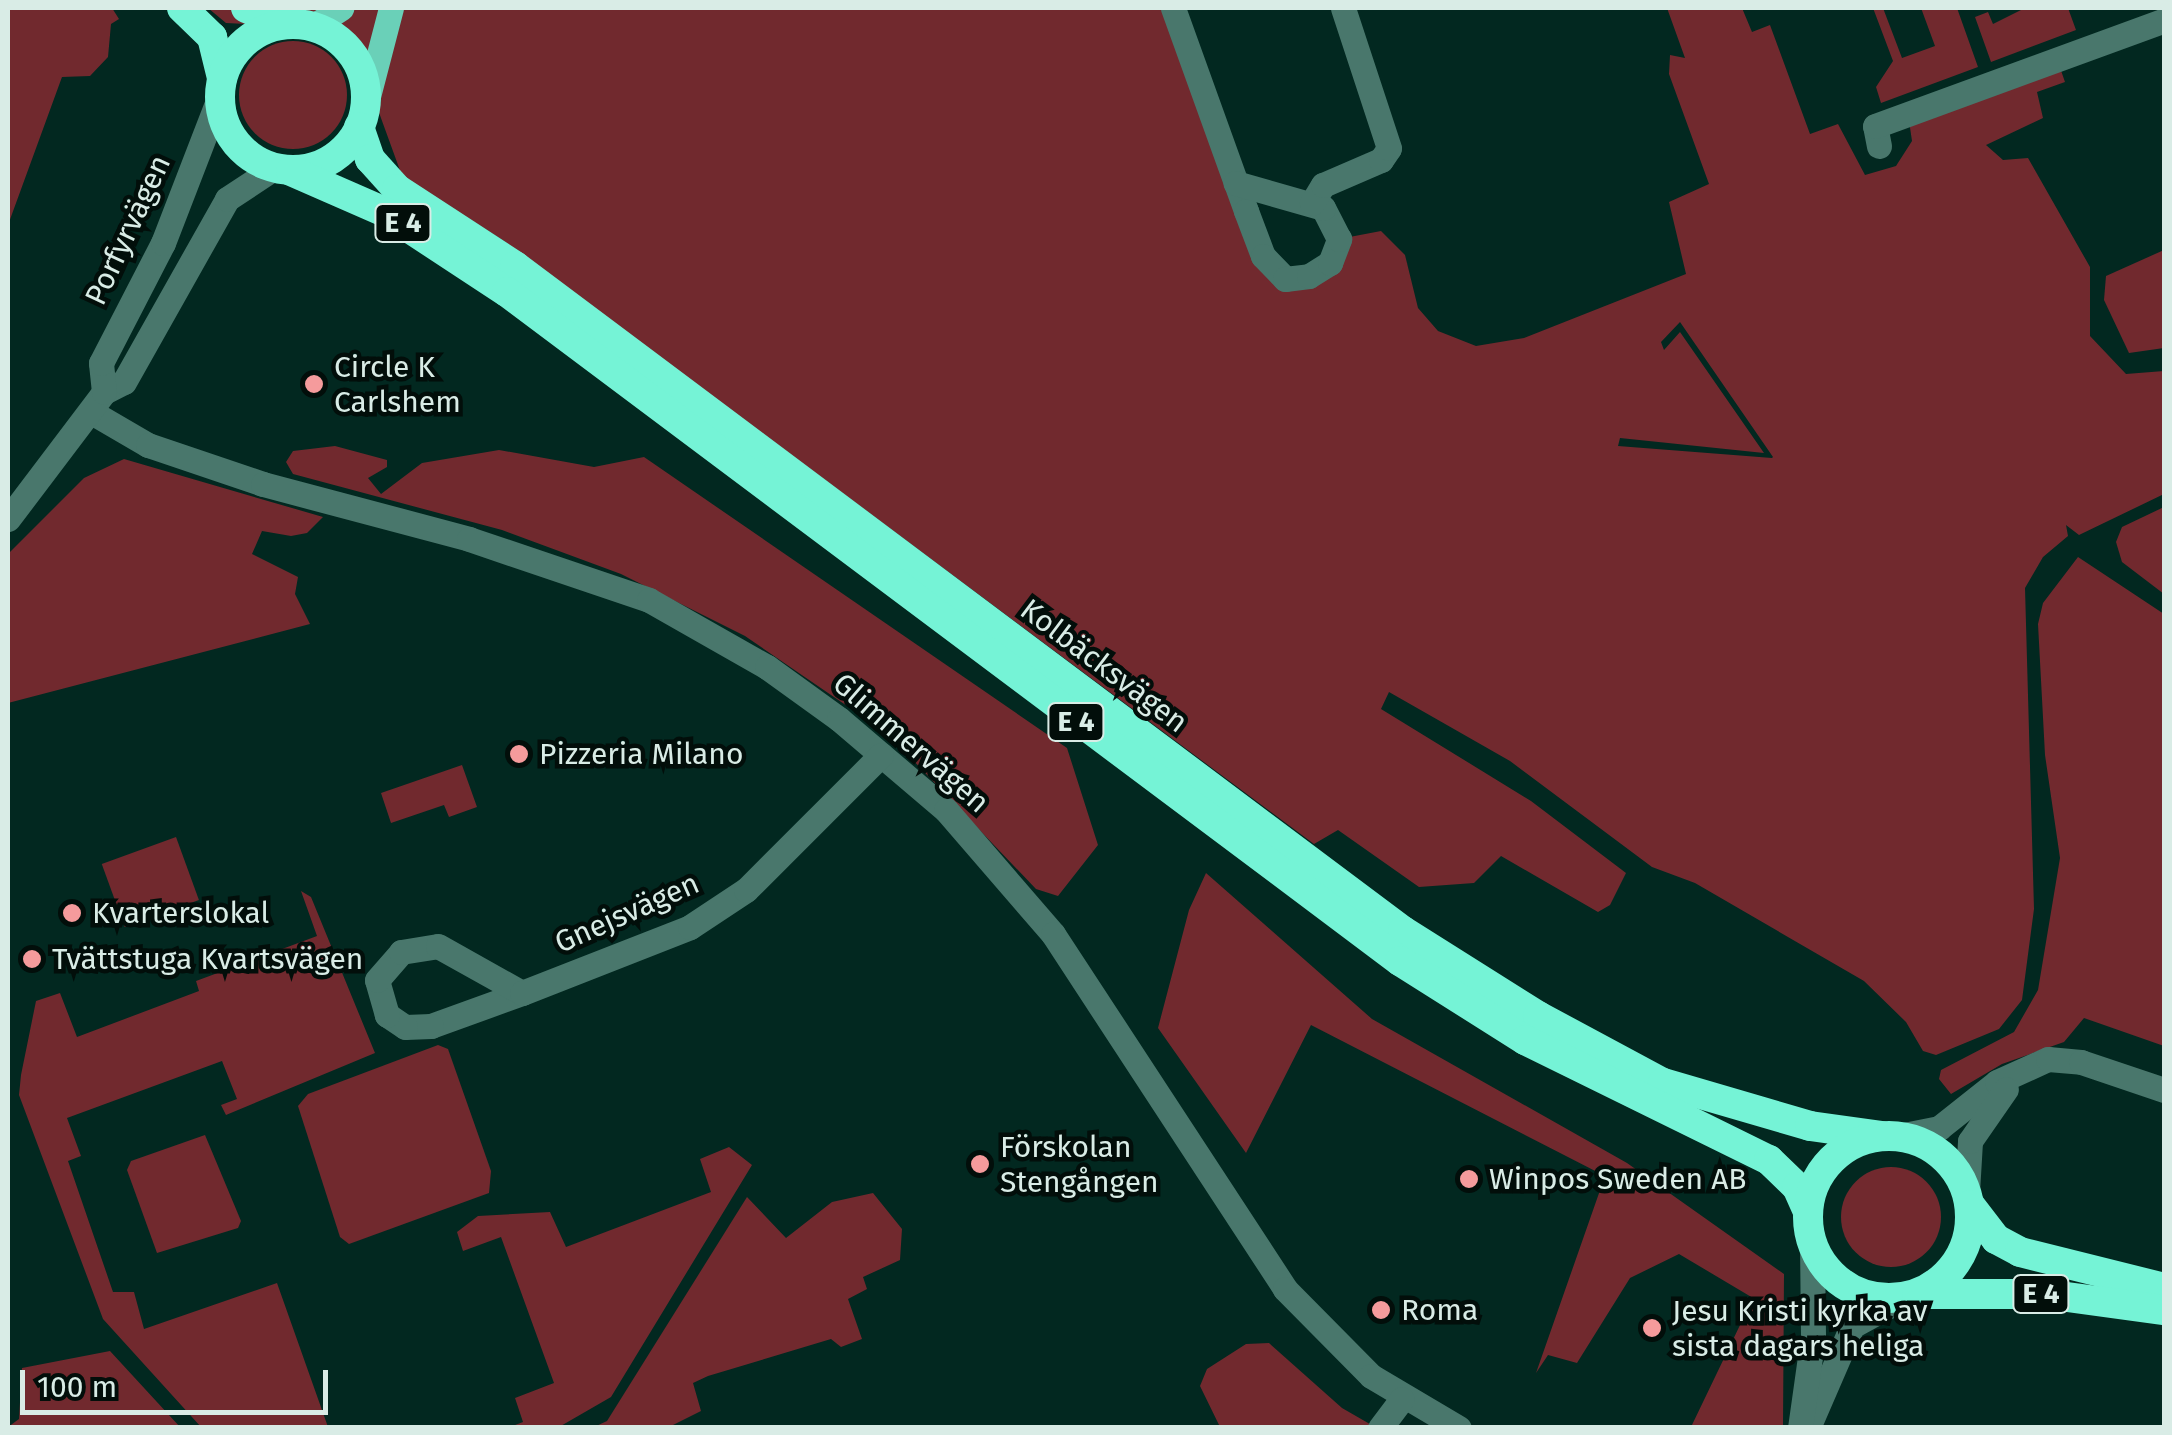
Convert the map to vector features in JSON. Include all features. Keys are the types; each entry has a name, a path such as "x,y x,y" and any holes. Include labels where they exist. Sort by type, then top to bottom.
{"highway":[{"name":"E 4","path":"182,8 212,37 227,129 242,150 282,170"},
{"name":"E 4","path":"246,8 338,40 357,62 362,116"},
{"path":"221,87 234,53 257,33 300,25"},
{"path":"282,170 323,164 362,116"},
{"name":"Kolbäcksvägen","path":"362,116 370,159 398,190 515,266 1403,931 1538,1016 1663,1083 1794,1122 1891,1136"},
{"name":"Kolbäcksvägen","path":"282,170 385,212 507,292 1400,961 1525,1040 1768,1160 1797,1187 1808,1212"},
{"name":"E 4","path":"2164,1288 2020,1252 1996,1239 1941,1154 1891,1136 1851,1146 1826,1166 1808,1212 1812,1242 1841,1283 1871,1296 2045,1294 2164,1310"},
{"path":"1911,1296 1959,1258 1968,1198"}],"main road":[{"path":"300,25 341,8"},
{"path":"362,116 391,8"}],"street":[{"path":"1173,8 1236,183 1264,256 1285,279 1322,270 1337,252 1332,218 1312,203 1236,183"},
{"path":"1312,203 1324,185 1381,160 1390,148 1343,8"},
{"path":"1879,146 1875,126 2164,20"},
{"name":"Porfyrvägen","path":"99,402 101,363 163,244 221,87"},
{"path":"8,519 99,402 124,382 227,199 282,170"},
{"name":"Glimmervägen","path":"99,402 148,444 263,484 468,539 649,600 766,668 881,754 977,843 1053,934 1260,1259 1337,1344 1402,1398 1459,1428"},
{"name":"Gnejsvägen","path":"522,993 438,946 401,952 378,980 387,1015 405,1027 430,1026 522,993 658,941 746,890 881,754"},
{"path":"1891,1136 1939,1128 1997,1082 2048,1060 2081,1062 2164,1090"},
{"path":"1968,1198 1966,1162 1979,1121 2033,1066"},
{"path":"1800,1428 1813,1336 1812,1242"},
{"path":"1808,1428 1852,1326 1911,1296"},
{"path":"1380,1428 1402,1398"}],"shaded area":[{"path":"8,8 112,8 119,19 111,24 108,57 90,76 62,77 8,225"},
{"path":"208,8 1173,8 1263,255 1297,278 1339,239 1381,231 1405,255 1418,308 1438,331 1476,346 1524,338 1686,274 1669,202 1709,184 1669,74 1670,55 1685,58 1667,8 1742,8 1752,32 1770,25 1810,134 1838,124 1865,175 1896,166 1912,141 1908,114 2057,59 2065,82 2037,92 2043,118 1986,145 2003,160 2028,158 2090,267 2090,336 2126,374 2164,371 2164,494 2079,535 2066,525 2068,536 2043,557 2025,588 2034,909 2022,1000 1999,1029 1936,1055 1923,1051 1906,1022 1864,981 1695,883 1652,867 1510,761 1389,692 1381,709 1531,801 1626,873 1610,905 1598,912 1501,856 1474,883 1419,887 1338,830 1314,844 504,241 402,176 369,85 312,27 226,23","holes":["1680,322 1773,457 1618,446 1620,438 1764,453 1680,332 1664,350 1661,342"]},
{"path":"1873,8 1883,8 1902,58 1935,46 1921,8 1957,8 1978,67 1881,103 1876,87 1893,61"},
{"path":"2025,8 2068,8 2076,30 1991,62 1975,17 1988,12 1993,24"},
{"path":"293,41 314,45 331,57 343,74 347,95 343,116 331,133 314,145 293,149 272,145 255,133 243,116 239,95 243,74 255,57 272,45"},
{"path":"2164,250 2164,348 2129,353 2104,300 2106,276"},
{"path":"335,446 387,460 387,467 368,478 381,494 422,463 499,450 594,467 644,457 1067,748 1098,845 1058,896 1036,889 888,734 745,636 621,574 502,530 293,474 286,462 293,451"},
{"path":"124,459 323,517 307,533 291,536 262,531 252,554 298,577 295,594 310,624 8,703 8,554 84,478"},
{"path":"2164,507 2164,594 2122,562 2116,542 2122,527"},
{"path":"2078,557 2164,614 2164,1046 2084,1018 2064,1042 2002,1064 1951,1094 1939,1079 1941,1070 2014,1032 2038,990 2060,858 2045,755 2038,624 2043,603"},
{"path":"462,765 477,807 449,817 444,805 391,823 381,793"},
{"path":"176,837 199,900 125,927 102,864"},
{"path":"1206,873 1372,1019 1627,1163 1784,1274 1783,1427 1691,1427 1753,1298 1679,1254 1630,1278 1577,1363 1548,1355 1536,1373 1605,1176 1311,1025 1246,1153 1158,1028 1189,910"},
{"path":"301,891 311,897 375,1053 226,1115 221,1105 237,1099 222,1061 67,1118 81,1156 68,1161 113,1292 134,1292 144,1329 277,1283 328,1427 201,1427 103,1319 19,1095 21,1075 36,1001 60,993 77,1037 199,991 196,981 317,936"},
{"path":"438,1045 448,1049 491,1171 489,1193 349,1244 340,1237 298,1106 308,1094"},
{"path":"205,1135 241,1221 238,1228 157,1253 127,1170 131,1161"},
{"path":"729,1147 752,1165 611,1397 559,1427 510,1427 523,1422 515,1398 554,1383 501,1237 463,1251 457,1232 478,1216 550,1212 566,1247 711,1192 700,1159"},
{"path":"1891,1167 1910,1171 1926,1182 1937,1198 1941,1217 1937,1236 1926,1252 1910,1263 1891,1267 1872,1263 1856,1252 1845,1236 1841,1217 1845,1198 1856,1182 1872,1171"},
{"path":"873,1193 902,1229 900,1260 863,1277 867,1289 848,1299 862,1339 841,1347 831,1339 708,1376 693,1383 701,1411 669,1427 594,1427 607,1421 747,1197 786,1238 832,1202"},
{"path":"1269,1343 1342,1408 1375,1427 1220,1427 1200,1386 1207,1369 1246,1344"},
{"path":"110,1351 180,1427 8,1427 19,1419 22,1368"}],"place":[{"name":"Circle K Carlshem","path":"314,384"},
{"name":"Pizzeria Milano","path":"519,754"},
{"name":"Kvarterslokal","path":"72,913"},
{"name":"Tvättstuga Kvartsvägen","path":"32,959"},
{"name":"Förskolan Stengången","path":"980,1164"},
{"name":"Winpos Sweden AB","path":"1469,1179"},
{"name":"Roma","path":"1381,1310"},
{"name":"Jesu Kristi kyrka av sista dagars heliga","path":"1652,1328"}]}
